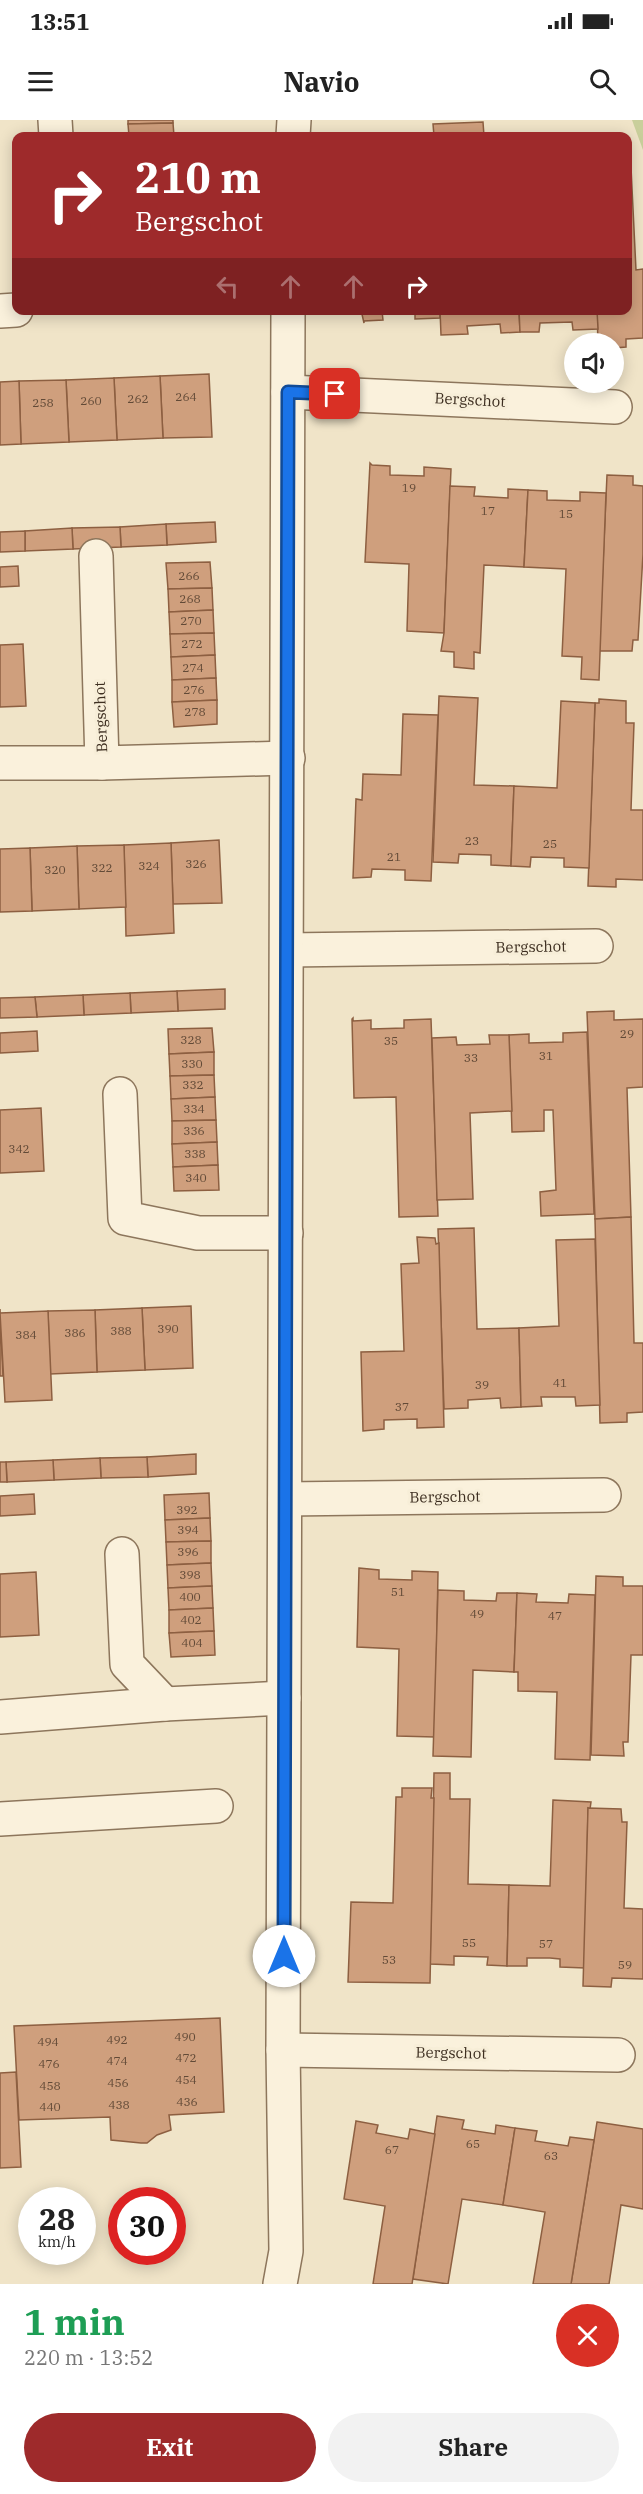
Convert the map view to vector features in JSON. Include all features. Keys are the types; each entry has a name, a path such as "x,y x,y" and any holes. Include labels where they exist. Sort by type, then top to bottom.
{"street":[{"path":"280,2284 286,2251 283,2050 288,315"},
{"name":"Bergschot","path":"288,392 615,406"},
{"name":"Bergschot","path":"96,556 102,763 288,758"},
{"path":"0,763 102,763"},
{"name":"Bergschot","path":"287,950 596,946"},
{"path":"120,1094 125,1218 198,1233 286,1233"},
{"name":"Bergschot","path":"285,1499 604,1495"},
{"path":"122,1554 127,1664 165,1704"},
{"path":"0,1717 165,1704 284,1698"},
{"path":"0,1819 216,1806"},
{"name":"Bergschot","path":"283,2050 618,2055"}],"green space":[{"path":"632,120 643,120 643,150"}],"building":[{"path":"128,120 173,120 173,123 128,124"},
{"path":"483,122 484,132 434,132 433,124"},
{"path":"173,123 174,132 129,132 128,124"},
{"path":"632,188 636,270 643,269 643,338 626,339 626,347 624,347 624,333 598,333 597,315 632,315"},
{"path":"362,315 382,315 383,320 364,321 364,323"},
{"path":"415,315 440,315 440,318 415,319"},
{"path":"440,315 519,315 520,332 501,333 500,324 467,326 468,334 441,335"},
{"path":"519,315 597,315 598,329 573,330 572,322 540,323 539,332 520,332"},
{"path":"209,374 212,437 163,438 160,376"},
{"path":"160,376 163,438 117,440 114,378"},
{"path":"114,378 117,440 69,442 66,380"},
{"path":"66,380 69,442 21,444 19,381"},
{"path":"19,381 21,444 0,445 0,382"},
{"path":"370,463 390,466 390,475 424,476 424,467 451,469 444,633 407,631 409,564 365,562"},
{"path":"607,475 633,476 633,485 643,486 643,554 638,640 633,640 632,651 599,651"},
{"path":"450,486 475,487 474,496 508,498 508,489 528,490 524,567 484,565 480,653 474,652 474,669 454,667 454,652 441,651 444,633"},
{"path":"528,490 547,491 547,500 580,501 580,492 606,493 599,680 581,679 582,657 562,656 566,569 524,567"},
{"path":"215,522 216,542 167,545 166,524"},
{"path":"166,524 167,545 121,547 120,527"},
{"path":"120,527 121,547 73,549 72,528"},
{"path":"72,528 73,549 25,551 25,531"},
{"path":"25,531 25,551 0,552 0,532"},
{"path":"210,562 212,588 168,589 166,563"},
{"path":"18,566 19,586 0,587 0,567"},
{"path":"212,588 213,610 169,612 168,589"},
{"path":"213,610 214,633 170,634 169,612"},
{"path":"214,633 215,655 171,657 170,634"},
{"path":"23,644 26,706 0,707 0,645"},
{"path":"215,655 216,678 172,680 171,657"},
{"path":"216,678 217,700 172,702 172,680"},
{"path":"439,696 478,698 474,785 514,786 511,866 491,865 491,855 459,854 458,863 433,862"},
{"path":"599,699 626,701 626,723 634,723 631,810 643,810 643,880 616,879 616,887 588,886 595,703 599,703"},
{"path":"217,700 217,724 174,727 172,702"},
{"path":"561,701 595,703 589,868 564,867 564,858 531,857 530,867 511,866 514,786 557,788"},
{"path":"403,714 438,715 431,881 405,880 405,870 372,869 371,877 353,878 356,799 362,800 363,774 401,775"},
{"path":"219,840 222,903 173,904 171,843"},
{"path":"171,843 174,933 126,936 124,845"},
{"path":"124,845 126,907 79,909 77,846"},
{"path":"77,846 79,909 32,911 30,848"},
{"path":"30,848 32,911 0,912 0,849"},
{"path":"225,989 225,1009 178,1011 177,991"},
{"path":"177,991 178,1011 131,1013 130,993"},
{"path":"130,993 131,1013 84,1015 83,995"},
{"path":"83,995 84,1015 37,1017 35,997"},
{"path":"35,997 37,1017 0,1018 0,998"},
{"path":"614,1011 614,1020 643,1019 643,1087 627,1088 631,1217 595,1219 587,1012"},
{"path":"352,1019 353,1021 371,1020 371,1029 404,1028 404,1020 431,1019 438,1216 399,1217 396,1097 354,1098"},
{"path":"212,1028 214,1052 169,1054 168,1029"},
{"path":"37,1031 38,1051 0,1053 0,1033"},
{"path":"587,1032 594,1214 541,1216 540,1192 556,1190 553,1110 544,1110 544,1131 512,1132 509,1035 529,1034 529,1043 563,1042 563,1033"},
{"path":"489,1035 509,1035 512,1111 470,1113 473,1199 437,1200 432,1038 456,1037 457,1045 490,1044"},
{"path":"214,1052 214,1075 170,1076 169,1054"},
{"path":"214,1075 215,1097 171,1099 170,1076"},
{"path":"215,1097 216,1120 172,1121 171,1099"},
{"path":"41,1108 44,1171 0,1173 0,1110"},
{"path":"216,1120 217,1142 172,1144 172,1121"},
{"path":"217,1142 218,1165 173,1167 172,1144"},
{"path":"218,1165 219,1190 174,1191 173,1167"},
{"path":"631,1217 634,1343 643,1343 643,1412 627,1413 627,1422 600,1423 595,1219"},
{"path":"474,1228 477,1329 519,1328 521,1407 501,1408 500,1398 468,1400 468,1408 444,1409 438,1229"},
{"path":"417,1237 435,1238 436,1244 439,1243 444,1427 417,1428 417,1419 384,1420 384,1429 363,1431 361,1352 404,1351 401,1264 419,1263"},
{"path":"595,1239 600,1405 576,1406 575,1397 541,1397 542,1406 521,1407 519,1328 559,1326 556,1240"},
{"path":"191,1306 193,1368 145,1370 142,1308"},
{"path":"142,1308 145,1370 97,1372 95,1310"},
{"path":"0,1309 3,1376 0,1376"},
{"path":"95,1310 97,1372 50,1374 48,1311"},
{"path":"48,1311 52,1400 5,1402 0,1313"},
{"path":"196,1454 196,1474 148,1477 147,1457"},
{"path":"147,1457 148,1477 101,1478 100,1458"},
{"path":"100,1458 101,1478 54,1480 53,1460"},
{"path":"53,1460 54,1480 7,1482 6,1462"},
{"path":"0,1462 6,1462 7,1482 0,1482"},
{"path":"209,1493 210,1518 165,1520 164,1495"},
{"path":"34,1494 35,1514 0,1516 0,1496"},
{"path":"210,1518 211,1541 166,1542 165,1520"},
{"path":"211,1541 211,1563 167,1565 166,1542"},
{"path":"211,1563 212,1586 168,1588 167,1565"},
{"path":"359,1568 379,1570 379,1579 412,1580 412,1571 438,1572 435,1737 397,1736 399,1649 357,1647"},
{"path":"36,1572 39,1635 0,1637 0,1574"},
{"path":"596,1576 623,1577 623,1586 643,1586 643,1655 631,1655 628,1742 623,1742 624,1756 591,1755"},
{"path":"212,1586 213,1608 169,1610 168,1588"},
{"path":"438,1590 464,1591 464,1600 496,1601 497,1593 517,1593 514,1672 473,1670 471,1757 433,1756"},
{"path":"517,1593 537,1594 536,1602 568,1603 569,1594 595,1595 590,1760 555,1759 557,1692 518,1691 518,1672 514,1672"},
{"path":"213,1608 214,1631 169,1633 169,1610"},
{"path":"214,1631 215,1655 171,1657 169,1633"},
{"path":"434,1773 450,1773 450,1799 470,1799 468,1884 509,1885 507,1966 487,1965 488,1957 454,1956 454,1965 430,1964"},
{"path":"402,1788 432,1788 431,1798 434,1798 430,1983 348,1982 351,1902 393,1903 396,1797 402,1797"},
{"path":"553,1800 591,1802 590,1809 588,1808 585,1968 560,1967 560,1959 550,1958 527,1958 527,1966 507,1966 509,1885 550,1886"},
{"path":"588,1808 621,1809 622,1822 627,1822 624,1908 643,1909 643,1979 612,1978 611,1987 583,1986"},
{"path":"220,2018 224,2112 169,2115 171,2130 157,2135 147,2143 111,2140 110,2117 19,2120 14,2026"},
{"path":"16,2072 21,2167 0,2168 0,2073"},
{"path":"437,2116 464,2120 462,2129 495,2134 496,2125 515,2128 503,2205 462,2199 448,2284 413,2279"},
{"path":"356,2121 378,2125 376,2133 408,2139 410,2129 435,2134 412,2284 373,2284 385,2206 344,2199"},
{"path":"597,2122 643,2129 643,2209 621,2205 609,2284 571,2284"},
{"path":"515,2128 537,2131 535,2141 568,2146 570,2137 594,2140 571,2284 533,2284 545,2212 503,2205"}],"route":[{"path":"284,1956 288,392 335,394"}]}
